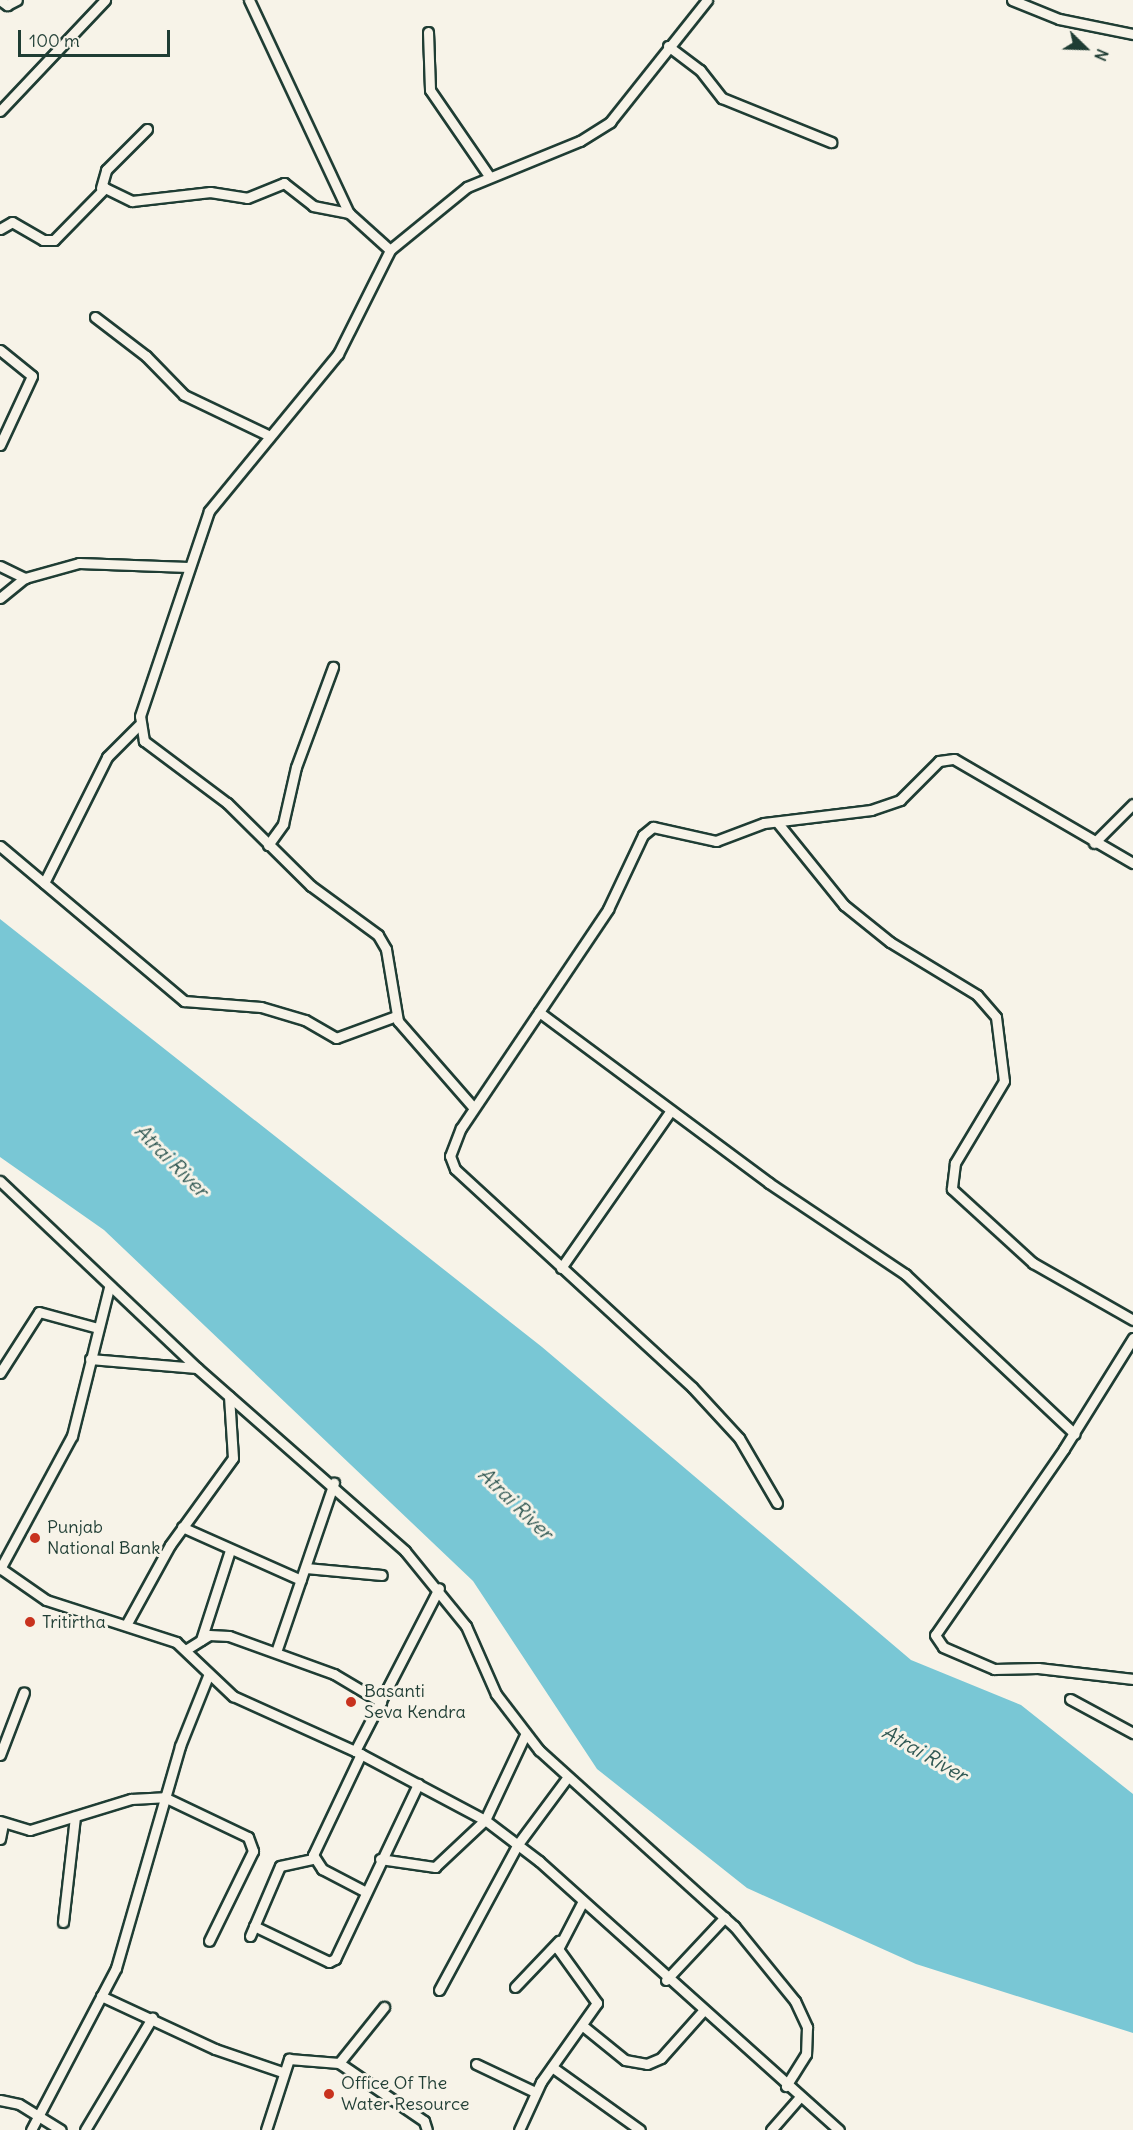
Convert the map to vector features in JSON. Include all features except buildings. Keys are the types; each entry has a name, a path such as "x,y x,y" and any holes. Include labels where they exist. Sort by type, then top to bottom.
{"street":[{"path":"0,0 7,5 17,0"},
{"path":"0,111 105,0"},
{"path":"249,0 349,213 390,250"},
{"path":"44,884 107,757 139,725 188,567 209,512 338,354 390,250 467,187 489,176 580,141 610,122 668,46 707,0"},
{"path":"1012,0 1059,19 1133,34"},
{"path":"428,32 430,90 489,176"},
{"path":"668,46 700,70 722,98 831,142"},
{"path":"0,229 12,222 42,240 54,240 101,188 109,166 147,129"},
{"path":"101,188 132,201 210,192 247,198 284,183 313,206 349,213"},
{"path":"95,317 146,356 184,395 270,436"},
{"path":"0,350 32,376 0,445"},
{"path":"0,598 25,578 79,563 188,567"},
{"path":"0,566 25,578"},
{"path":"268,844 283,824 296,767 333,667"},
{"path":"139,725 144,741 226,803 311,886 378,935 386,949 396,1016 473,1107"},
{"path":"777,1503 739,1438 450,1162 473,1107 608,909 647,832 658,826 706,842 777,822 886,806 910,792 939,761 954,759 1133,863"},
{"path":"1095,843 1133,804"},
{"path":"777,822 851,911 890,942 977,995 996,1017 1004,1081 955,1163 952,1189 1033,1263 1133,1320"},
{"path":"0,846 184,1001 255,1005 305,1020 336,1038 396,1016"},
{"path":"539,1012 670,1112 905,1274 1075,1434"},
{"path":"561,1268 670,1112"},
{"path":"0,1181 196,1368 334,1483 439,1588 525,1735 567,1778 725,1917 795,2001 807,2027 806,2054 786,2086"},
{"path":"109,1287 68,1447 0,1569 46,1600 126,1625 187,1648 208,1676 233,1696 358,1752 485,1820 518,1844 583,1901 666,1980 838,2130"},
{"path":"0,1373 39,1312 98,1328"},
{"path":"1133,1338 1075,1434 935,1635 943,1647 994,1669 1038,1668 1133,1679"},
{"path":"90,1359 196,1368"},
{"path":"126,1625 182,1527 233,1458 229,1396"},
{"path":"276,1652 334,1483"},
{"path":"182,1527 301,1580"},
{"path":"201,1640 230,1550"},
{"path":"306,1568 382,1575"},
{"path":"315,1859 358,1752 439,1588"},
{"path":"187,1648 201,1640 229,1636 348,1680 381,1702"},
{"path":"31,2130 101,1996 132,1915 164,1797 208,1676"},
{"path":"0,1755 24,1692"},
{"path":"1070,1699 1133,1733"},
{"path":"380,1859 435,1867 485,1820 525,1735"},
{"path":"439,1990 518,1844 567,1778"},
{"path":"254,1926 328,1962 418,1784"},
{"path":"0,1839 2,1822 30,1830 131,1799 164,1797 253,1843 209,1941"},
{"path":"63,1922 75,1817"},
{"path":"250,1936 280,1866 315,1859 364,1891"},
{"path":"515,1987 561,1939 583,1901"},
{"path":"666,1980 725,1917"},
{"path":"519,2130 535,2092 583,2026 597,1998 561,1958 561,1939"},
{"path":"101,1996 153,2018 215,2049 282,2072"},
{"path":"266,2130 282,2072 294,2057 324,2066 339,2063 384,2007"},
{"path":"583,2026 625,2060 647,2064 661,2058 702,2012"},
{"path":"85,2130 153,2018"},
{"path":"339,2063 424,2121 427,2130"},
{"path":"476,2064 535,2092"},
{"path":"552,2067 640,2130"},
{"path":"771,2130 799,2098"},
{"path":"0,2100 39,2115 61,2130"}],"water":[{"name":"Atrai River","path":"0,919 542,1347 911,1660 1021,1705 1133,1794 1133,2033 916,1964 747,1888 597,1769 473,1581 104,1230 0,1157"}],"place":[{"name":"Punjab National Bank","path":"35,1538"},
{"name":"Tritirtha","path":"30,1622"},
{"name":"Basanti Seva Kendra","path":"351,1702"},
{"name":"Office Of The Water Resource","path":"329,2094"}]}
